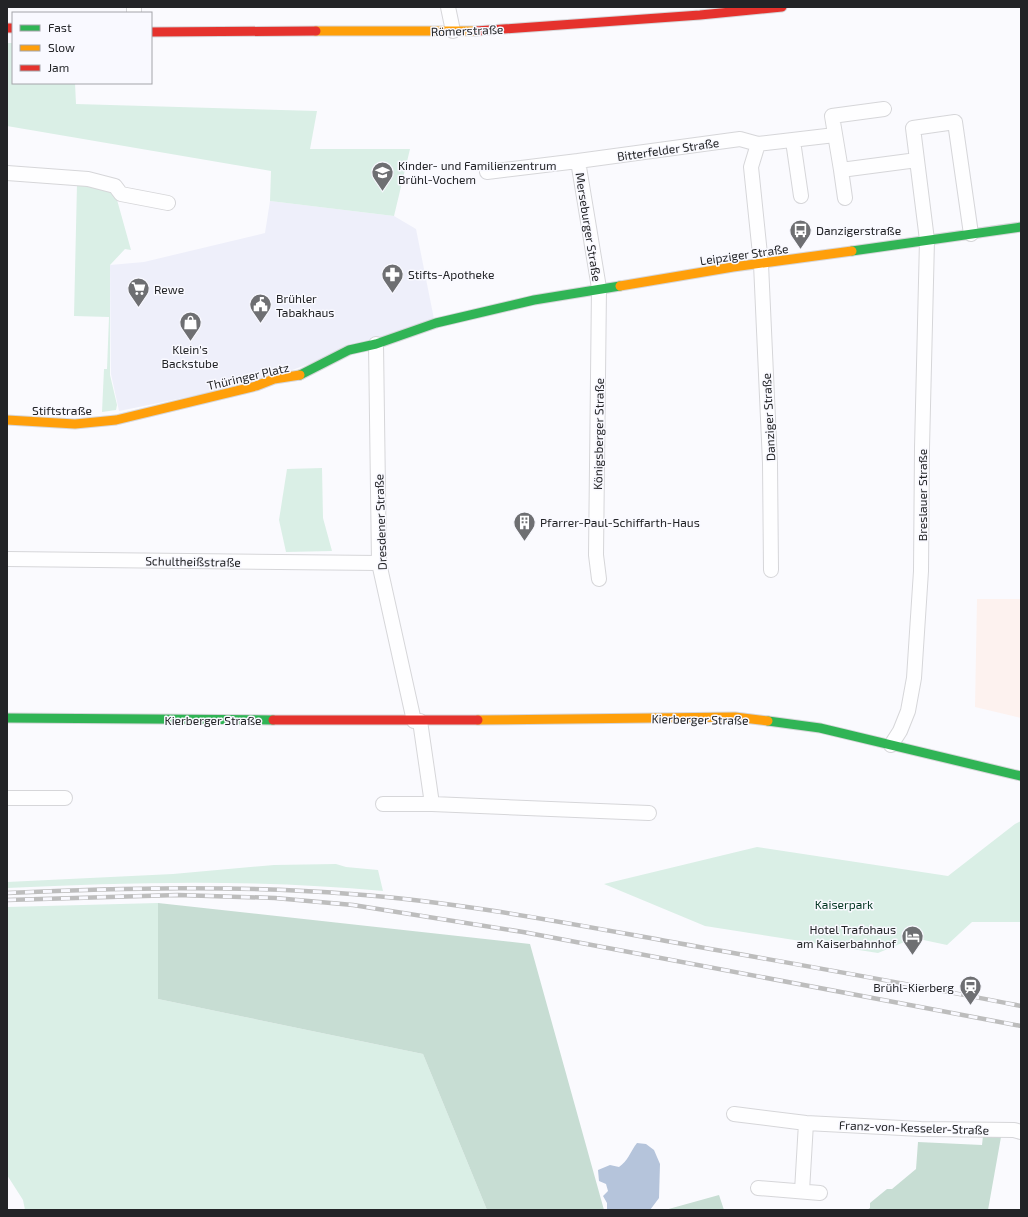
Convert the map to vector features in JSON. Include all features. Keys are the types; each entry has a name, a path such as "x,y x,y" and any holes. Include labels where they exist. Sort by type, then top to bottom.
{"street":[{"path":"448,7 453,31"},
{"name":"Römerstraße","path":"152,32 478,31 700,15 782,7"},
{"path":"845,198 832,116 884,110"},
{"name":"Breslauer Straße","path":"891,745 900,731 908,711 914,678 921,571 922,448 928,240 913,128 955,122 971,234"},
{"name":"Bitterfelder Straße","path":"578,162 740,139 758,144 835,135"},
{"path":"793,141 801,196"},
{"path":"758,144 751,167 760,264"},
{"path":"841,170 917,160"},
{"name":"Merseburger Straße","path":"487,172 578,162 599,288"},
{"path":"7,173 88,179 115,186 122,194 168,203"},
{"name":"Leipziger Straße","path":"471,314 599,288 1021,226"},
{"name":"Danziger Straße","path":"760,264 770,463 771,570"},
{"name":"Königsberger Straße","path":"599,288 596,555 599,579"},
{"name":"Thüringer Platz","path":"116,420 256,386 274,380 297,377 349,350 376,344 436,323 471,314"},
{"name":"Dresdener Straße","path":"376,344 379,563 417,721"},
{"name":"Stiftstraße","path":"7,420 75,424 116,420"},
{"name":"Schultheißstraße","path":"7,559 379,563"},
{"name":"Kierberger Straße","path":"7,718 417,721 735,717 820,728 1021,776"},
{"path":"417,721 432,804"},
{"path":"7,798 64,798"},
{"path":"383,804 432,804 649,813"},
{"name":"Franz-von-Kesseler-Straße","path":"734,1114 806,1123 921,1129 1014,1130 1021,1132"},
{"path":"802,1191 806,1123"},
{"path":"758,1188 820,1193"}],"shaded area":[{"path":"270,201 394,216 416,229 434,319 256,383 119,411 111,374 110,265 144,262 265,233"},
{"path":"977,599 1021,599 1021,718 975,707"}],"green space":[{"path":"7,43 12,43 12,84 75,84 76,104 317,111 310,149 410,149 394,216 270,201 271,171 7,126"},
{"path":"77,184 114,189 131,250 125,249 110,265 110,375 117,405 116,410 102,412 104,369 107,369 109,317 74,316"},
{"path":"322,468 323,518 332,551 286,552 279,520 287,469"},
{"name":"Kaiserpark","path":"1021,821 1021,922 972,922 947,945 914,938 878,953 705,926 604,884 757,847 948,876 1015,824"},
{"path":"336,864 346,867 378,870 383,891 336,887 242,883 101,884 7,888 7,882 173,874 274,865"},
{"path":"158,903 158,999 423,1054 487,1210 25,1210 23,1200 7,1175 7,907"},
{"path":"158,903 530,944 604,1210 487,1210 423,1054 158,999"},
{"path":"983,1136 1001,1137 988,1210 867,1210 870,1208 870,1203 887,1189 892,1189 916,1169 918,1142 982,1145"},
{"path":"719,1195 724,1210 665,1210"}],"water":[{"path":"637,1143 646,1144 654,1150 660,1164 659,1198 650,1210 607,1210 607,1203 603,1196 608,1191 606,1184 599,1181 598,1170 610,1165 619,1167 622,1165"}],"railway":[{"path":"7,893 222,888 308,891 432,902 552,921 890,981 1021,1006"},
{"path":"7,900 178,895 275,898 353,905 523,932 1021,1026"}],"traffic: fast":[{"path":"852,251 1021,227"},
{"path":"300,375 349,350 376,344 436,323 534,300 620,286"},
{"path":"7,718 273,720"},
{"path":"768,721 820,728 1021,776"}],"traffic: slow":[{"path":"316,31 476,31"},
{"path":"620,286 733,267 852,251"},
{"path":"7,420 75,424 116,420 256,386 274,379 300,375"},
{"path":"478,720 735,717 768,721"}],"traffic: jam":[{"path":"476,31 700,15 782,7"},
{"path":"7,28 12,28"},
{"path":"152,32 316,31"},
{"path":"273,720 478,720"}],"place":[{"name":"Kinder- und Familienzentrum Brühl-Vochem","path":"383,192"},
{"name":"Danzigerstraße","path":"801,250"},
{"name":"Stifts-Apotheke","path":"392,294"},
{"name":"Rewe","path":"139,308"},
{"name":"Brühler Tabakhaus","path":"260,324"},
{"name":"Klein's Backstube","path":"190,342"},
{"name":"Pfarrer-Paul-Schiffarth-Haus","path":"524,542"},
{"name":"Hotel Trafohaus am Kaiserbahnhof","path":"912,956"},
{"name":"Brühl-Kierberg","path":"970,1006"}]}
